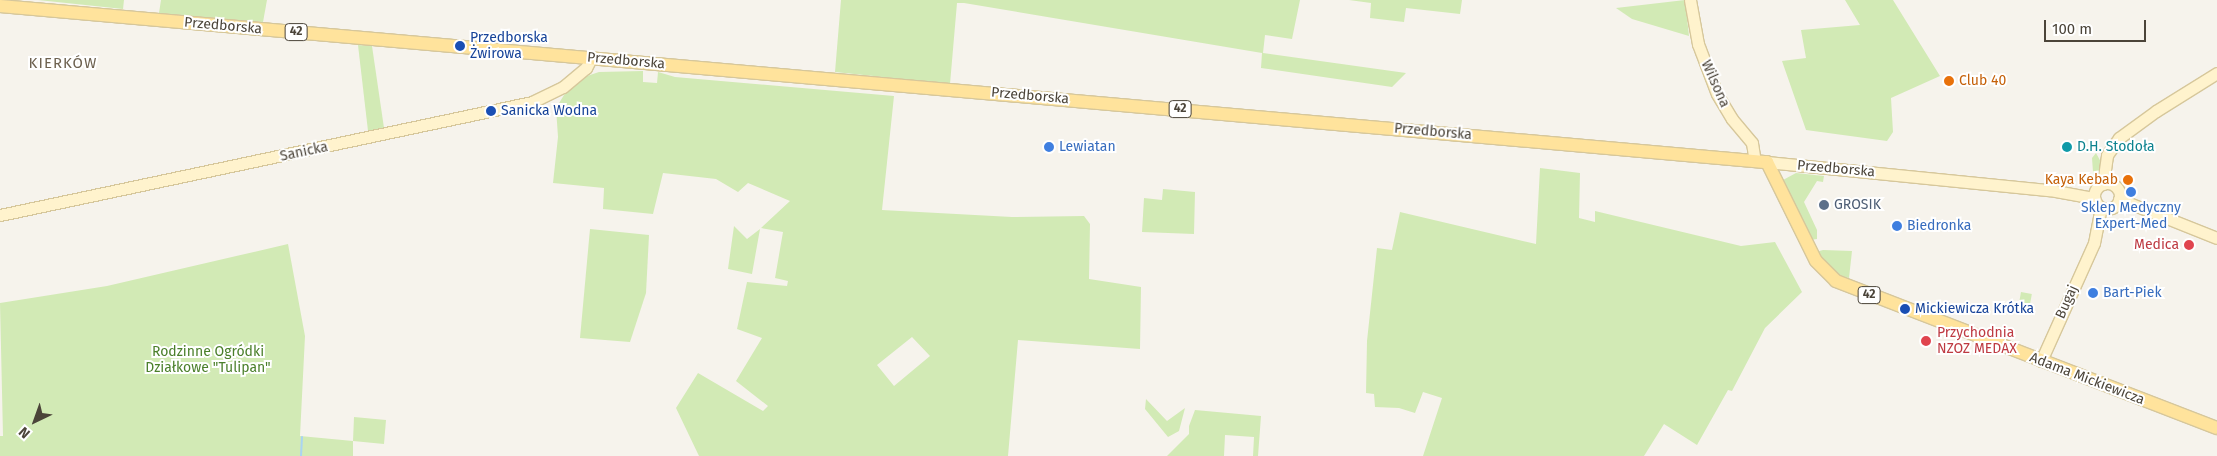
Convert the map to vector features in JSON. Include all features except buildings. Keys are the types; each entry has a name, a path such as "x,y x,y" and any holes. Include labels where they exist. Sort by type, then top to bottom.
{"main road":[{"name":"Przedborska","path":"0,6 1761,161"},
{"name":"Adama Mickiewicza","path":"1761,161 1816,261 1836,281 2217,428"}],"street":[{"name":"Wilsona","path":"1690,0 1698,44 1714,86 1727,112 1752,142 1761,161"},
{"name":"Sanicka","path":"0,215 532,102 563,87 586,68 592,58"},
{"name":"Bugaj","path":"2041,361 2094,243 2102,232 2109,170 2115,143 2156,110 2217,73"},
{"name":"Przedborska","path":"1761,161 2106,197 2217,238"}],"green space":[{"path":"38,0 124,0 123,9"},
{"path":"161,0 267,0 263,22 159,13"},
{"path":"841,0 1300,0 1292,39 1265,35 1263,53 1406,73 1392,87 1261,68 1262,53 964,3 957,3 950,84 835,72"},
{"path":"1349,0 1462,0 1460,14 1406,8 1404,22 1370,18 1371,3"},
{"path":"1685,0 1689,36 1632,19 1616,8"},
{"path":"1845,0 1893,0 1940,76 1891,98 1893,132 1887,141 1806,130 1782,61 1806,58 1801,30 1860,25"},
{"path":"358,45 372,46 384,128 368,131"},
{"path":"643,71 643,82 657,83 658,72 675,77 894,96 882,210 1012,217 1084,216 1090,224 1089,279 1141,287 1140,349 1018,340 1008,456 699,456 676,408 698,373 763,411 768,406 736,381 762,338 737,329 747,282 787,286 788,281 775,278 783,232 761,228 790,201 748,183 738,192 716,179 663,173 653,214 603,209 604,188 553,183 558,137 556,108 564,95 587,76 599,72","holes":["912,337 930,356 894,386 877,365"]},
{"path":"2096,153 2102,164 2098,184 2089,189 2094,186 2092,158"},
{"path":"1540,168 1580,173 1579,218 1595,222 1595,211 1741,246 1775,242 1802,292 1765,328 1732,391 1728,390 1697,445 1664,424 1644,456 1423,456 1442,398 1423,392 1415,413 1399,408 1375,407 1374,394 1366,393 1367,341 1377,248 1392,250 1400,212 1536,244"},
{"path":"1796,173 1824,176 1823,182 1817,181 1804,202 1817,230 1817,239 1810,240 1783,180"},
{"path":"1163,189 1195,192 1194,234 1142,232 1144,198 1162,200"},
{"path":"734,226 747,239 760,229 752,274 728,269"},
{"path":"590,229 649,235 646,293 630,342 580,338"},
{"name":"Rodzinne Ogródki Działkowe \"Tulipan\"","path":"288,244 305,336 300,436 353,441 353,456 0,456 0,436 3,436 0,303 107,286"},
{"path":"1823,250 1852,251 1849,278 1836,275 1816,252"},
{"path":"2021,292 2032,294 2028,314 2018,312"},
{"path":"1146,399 1167,421 1185,408 1179,431 1168,437 1145,409"},
{"path":"1195,410 1261,416 1258,456 1253,456 1254,437 1225,435 1224,456 1167,456 1189,434 1189,426"},
{"path":"354,417 386,420 384,444 353,441"}],"waterway":[{"path":"301,456 302,437"}],"place":[{"name":"Przedborska Żwirowa","path":"460,46"},
{"name":"Club 40","path":"1949,81"},
{"name":"Sanicka Wodna","path":"491,111"},
{"name":"Lewiatan","path":"1049,147"},
{"name":"D.H. Stodoła","path":"2067,147"},
{"name":"Kaya Kebab","path":"2128,180"},
{"name":"Sklep Medyczny Expert-Med","path":"2131,192"},
{"name":"GROSIK","path":"1824,205"},
{"name":"Biedronka","path":"1897,226"},
{"name":"Medica","path":"2189,245"},
{"name":"Bart-Piek","path":"2093,293"},
{"name":"Mickiewicza Krótka","path":"1905,309"},
{"name":"Przychodnia NZOZ MEDAX","path":"1926,341"}],"district":[{"name":"KIERKÓW","path":"63,64"}]}
